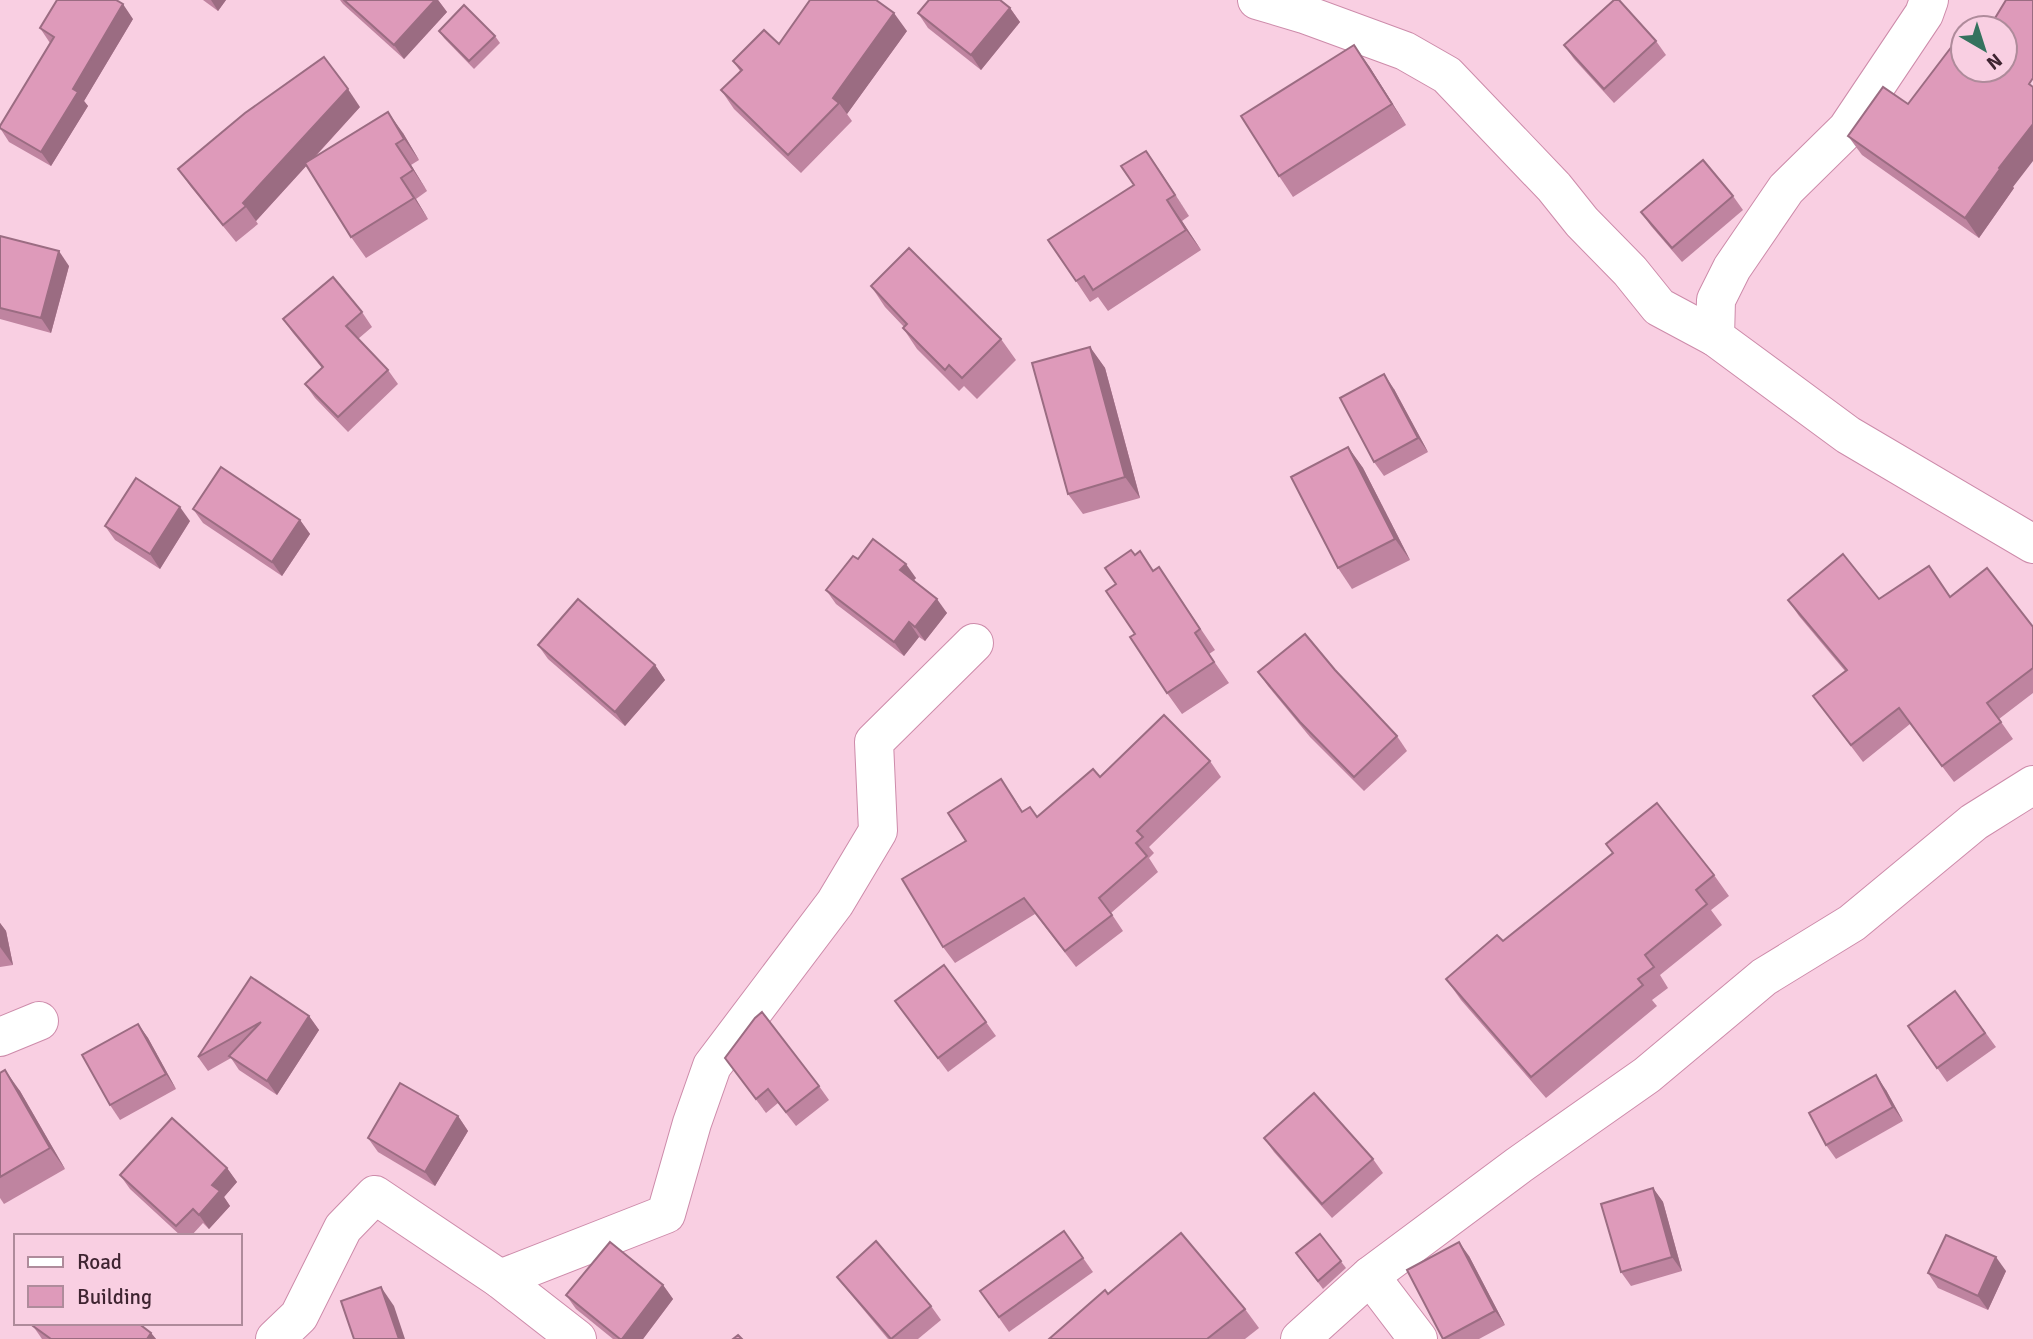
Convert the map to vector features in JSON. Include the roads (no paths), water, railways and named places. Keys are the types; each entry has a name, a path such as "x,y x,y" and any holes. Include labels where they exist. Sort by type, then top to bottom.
{"street":[{"path":"1257,0 1405,51 1447,75 1554,187 1659,307 1715,337 1848,435 2033,544"},
{"path":"1715,337 1716,300 1732,268 1786,189 1847,129 1924,14 1929,0"},
{"path":"500,1279 666,1214 692,1123 712,1066 835,903 878,831 874,743 974,643"},
{"path":"1300,1339 1370,1276 1519,1165 1647,1076 1764,977 1852,923 1974,822 2033,785"},
{"path":"0,1038 39,1021"},
{"path":"275,1339 299,1316 343,1228 375,1195 500,1279 577,1339"},
{"path":"1370,1276 1418,1339"}]}
